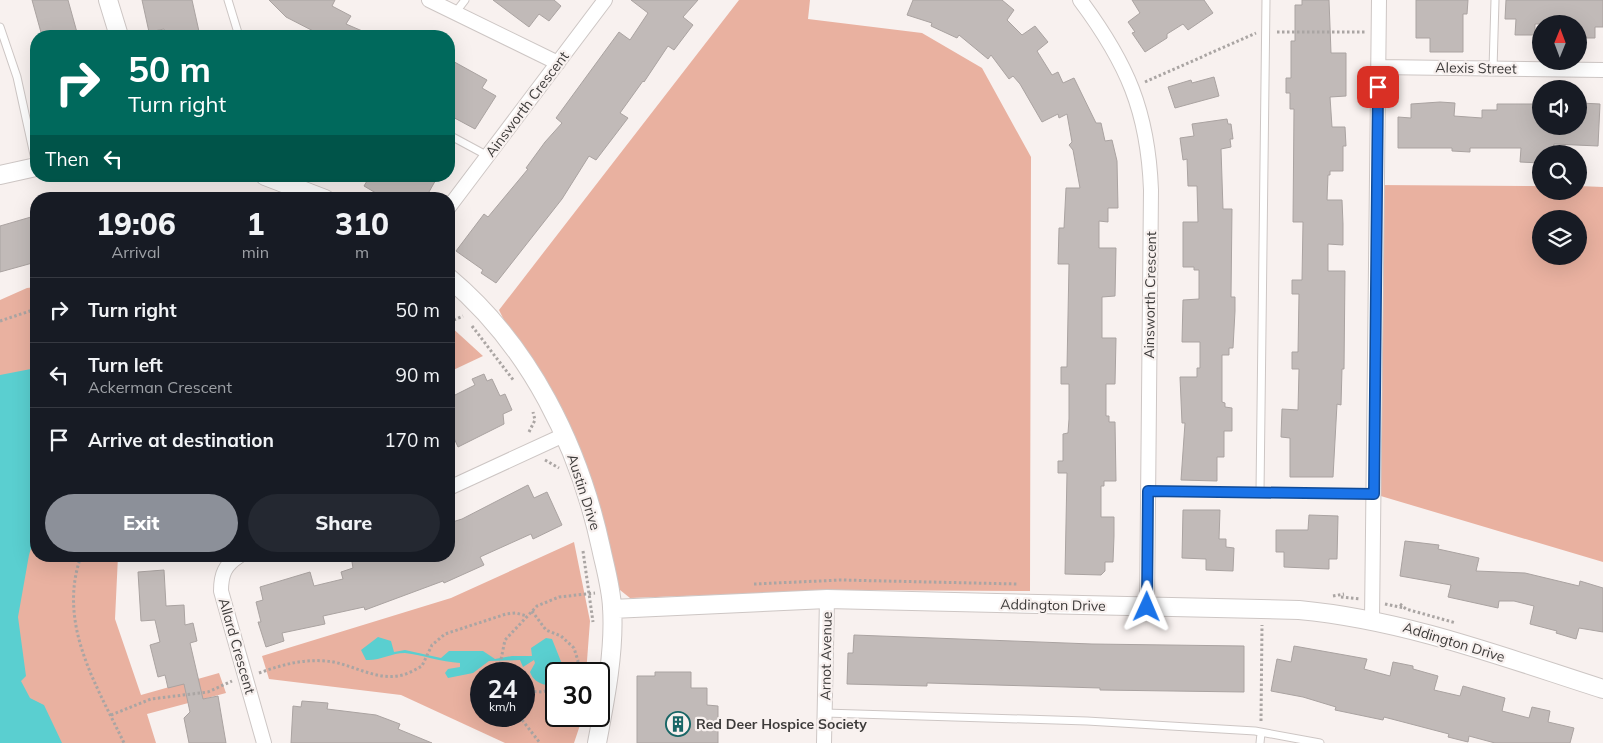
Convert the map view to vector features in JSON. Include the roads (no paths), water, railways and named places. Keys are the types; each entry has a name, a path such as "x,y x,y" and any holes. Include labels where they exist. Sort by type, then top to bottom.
{"street":[{"path":"108,0 117,30"},
{"path":"429,0 558,63"},
{"name":"Ainsworth Crescent","path":"455,199 605,0"},
{"name":"Ainsworth Crescent","path":"1080,0 1116,52 1133,87 1148,147 1151,182 1147,607"},
{"path":"1372,620 1379,0"},
{"name":"Alexis Street","path":"1378,67 1603,70"},
{"path":"0,175 30,167"},
{"path":"281,182 307,192"},
{"name":"Austin Drive","path":"455,284 512,344 541,389 564,435 592,506 609,583 612,609 608,672 597,743"},
{"path":"455,485 564,435"},
{"name":"Allard Crescent","path":"230,562 224,570 221,579 221,591 264,743"},
{"name":"Addington Drive","path":"612,609 827,599 1264,609 1331,613 1372,620 1436,635 1603,689"},
{"name":"Arnot Avenue","path":"824,743 827,599"}],"lane":[{"path":"228,0 237,30"},
{"path":"455,13 465,0"},
{"path":"1260,492 1266,0"},
{"path":"1493,69 1495,0"},
{"path":"0,27 17,77 30,137"},
{"path":"455,138 489,156"},
{"path":"1148,491 1374,494"},
{"path":"824,713 1087,721 1254,730 1261,733 1320,743"},
{"path":"1260,743 1261,733"}],"water":[{"path":"30,369 30,552 18,617 26,676 21,681 30,698 44,705 62,743 0,743 0,375"},
{"path":"378,637 391,641 394,652 405,650 441,658 449,651 483,651 495,659 512,656 532,656 531,648 546,638 552,639 561,662 545,662 545,685 535,680 534,660 531,662 521,662 520,660 470,662 470,674 448,678 445,673 448,669 460,667 460,663 405,653 366,660 361,650"}],"place":[{"name":"Red Deer Hospice Society","path":"678,724"}]}
